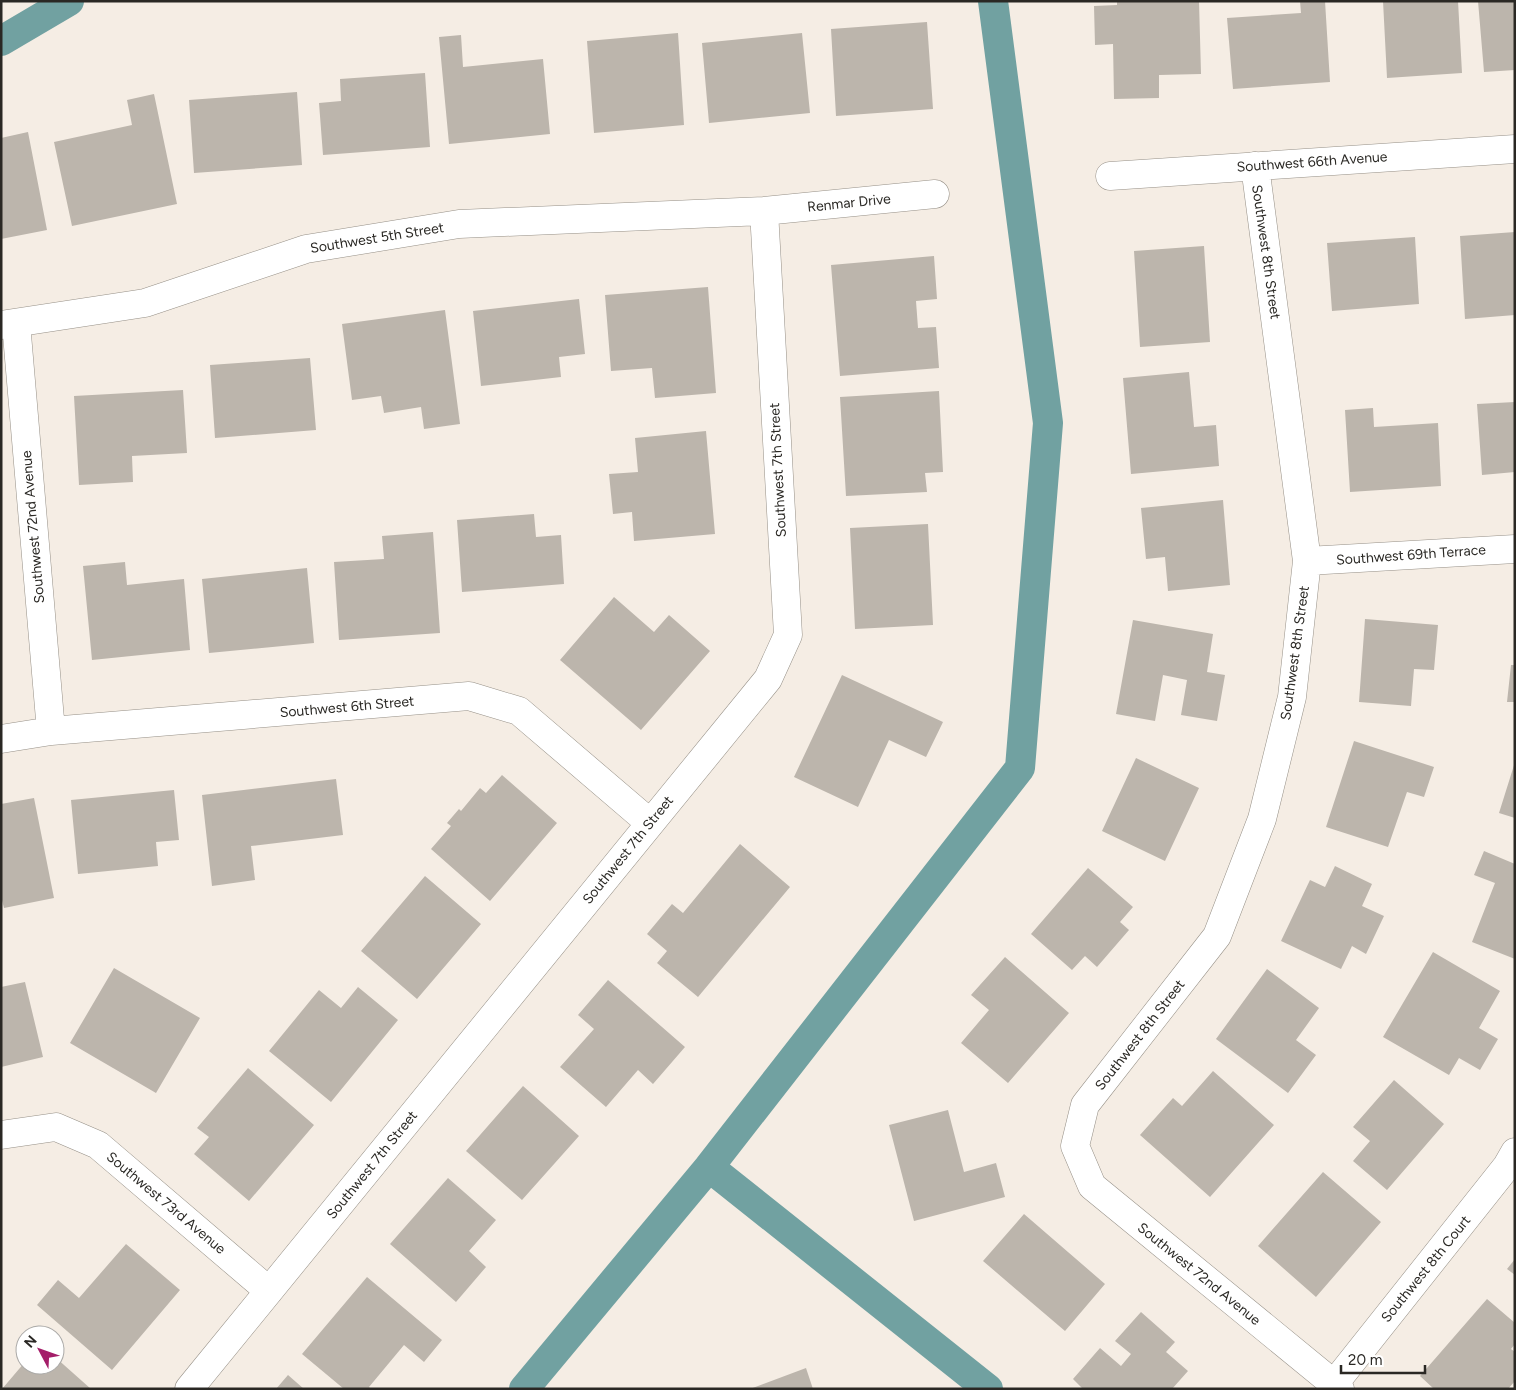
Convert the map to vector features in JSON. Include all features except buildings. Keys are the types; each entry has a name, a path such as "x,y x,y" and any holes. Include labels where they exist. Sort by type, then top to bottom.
{"street":[{"name":"Southwest 66th Avenue","path":"1110,176 1515,149"},
{"name":"Southwest 8th Street","path":"1076,1146 1085,1105 1217,936 1262,819 1292,697 1307,561 1255,166"},
{"name":"Renmar Drive","path":"764,211 935,194"},
{"name":"Southwest 5th Street","path":"8,324 145,303 306,249 459,224 764,211"},
{"name":"Southwest 7th Street","path":"189,1389 768,679 788,635 764,211"},
{"name":"Southwest 72nd Avenue","path":"8,324 51,732"},
{"name":"Southwest 69th Terrace","path":"1307,561 1515,549"},
{"name":"Southwest 6th Street","path":"1,739 51,732 469,696 518,711 650,823"},
{"name":"Southwest 73rd Avenue","path":"1,1136 56,1127 98,1145 269,1291"},
{"name":"Southwest 72nd Avenue","path":"1076,1146 1092,1186 1337,1386"},
{"name":"Southwest 8th Court","path":"1337,1386 1507,1166 1515,1152"}],"waterway":[{"path":"1,41 69,1"},
{"path":"988,1389 709,1167 1020,768 1048,423 993,1"},
{"path":"524,1389 709,1167"}]}
